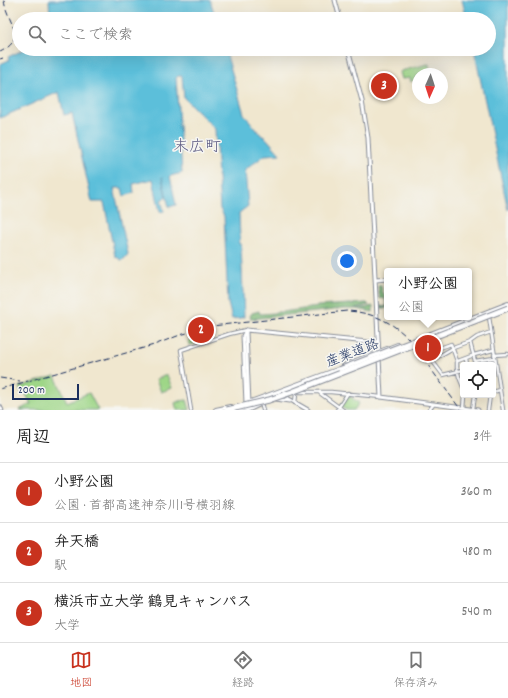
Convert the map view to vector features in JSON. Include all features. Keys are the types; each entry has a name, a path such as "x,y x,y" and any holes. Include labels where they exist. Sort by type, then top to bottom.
{"highway":[{"path":"227,410 269,400 292,392 508,308"},
{"path":"239,410 293,395 508,312"}],"main road":[{"name":"産業道路","path":"472,318 508,304"},
{"name":"産業道路","path":"216,410 247,403 296,386 467,320"},
{"name":"産業道路","path":"248,410 296,386"}],"street":[{"path":"335,0 338,12"},
{"path":"350,56 362,101 367,127 376,280 380,397"},
{"path":"376,280 384,279"},
{"path":"488,312 494,362"},
{"path":"191,410 182,350 229,334 246,330 378,343"},
{"path":"246,330 248,410"},
{"path":"432,360 452,348 470,342 477,337 491,332"},
{"path":"470,342 476,362"},
{"path":"340,369 346,364 398,344"},
{"path":"426,352 451,344 457,361 460,378"},
{"path":"422,347 443,376 458,372"},
{"path":"457,361 493,350"},
{"path":"479,362 494,356 508,354"},
{"path":"466,358 467,362"},
{"path":"496,373 503,410"},
{"path":"295,403 296,386"},
{"path":"496,391 500,390"},
{"path":"296,392 348,393 478,410"},
{"path":"319,392 343,410"},
{"path":"276,393 281,394 308,410"},
{"path":"337,410 348,393"},
{"path":"464,408 465,398"},
{"path":"473,409 475,398"},
{"path":"488,410 490,398"},
{"path":"270,399 278,399 295,403"},
{"path":"261,403 263,410"},
{"path":"429,410 434,404"},
{"path":"0,406 2,410"}],"green space":[{"path":"428,64 430,65 429,68 413,68"},
{"path":"412,68 412,81 411,82 410,78 402,79 401,71"},
{"path":"380,284 384,299 380,299 378,287"},
{"path":"367,303 369,305 355,308 373,306 373,312 357,309 343,309 251,319 250,316 252,313 259,311 260,314 275,313 317,306"},
{"path":"201,333 203,341 190,345 188,341 192,339 192,336"},
{"path":"167,375 172,388 161,392 156,379"},
{"path":"55,376 67,402 89,393 98,410 19,410 31,404 25,392 21,392 19,387"},
{"path":"348,395 359,403 354,410 346,410 340,406"},
{"path":"187,400 190,410 177,410 175,403 179,401 180,403 180,401"}],"water":[{"path":"49,0 210,0 214,12 50,12"},
{"path":"462,0 508,0 508,210 475,56 496,56 496,12 465,12"},
{"path":"12,55 227,56 244,114 261,135 266,138 280,154 265,155 245,170 248,206 239,213 239,244 241,245 244,317 232,319 228,303 224,216 220,209 215,129 184,98 182,76 178,76 176,78 182,173 170,176 176,205 169,207 162,177 166,197 161,200 164,211 160,212 153,179 133,184 134,193 124,196 122,188 114,188 128,254 121,260 115,256 104,202 92,202 72,113 64,115 59,92 0,118 0,64 9,60 8,57"}],"railway":[{"path":"4,0 12,24"},
{"path":"0,52 9,47 12,42"},
{"path":"0,389 154,345 180,335 212,326 347,311 364,313 380,318 388,322 408,338 461,410"},
{"path":"0,378 20,381"}],"place":[{"name":"横浜市立大学 鶴見キャンパス","path":"384,86"},
{"name":"弁天橋","path":"201,330"},
{"name":"小野公園","path":"428,348"}],"district":[{"name":"末広町","path":"197,145"}]}
